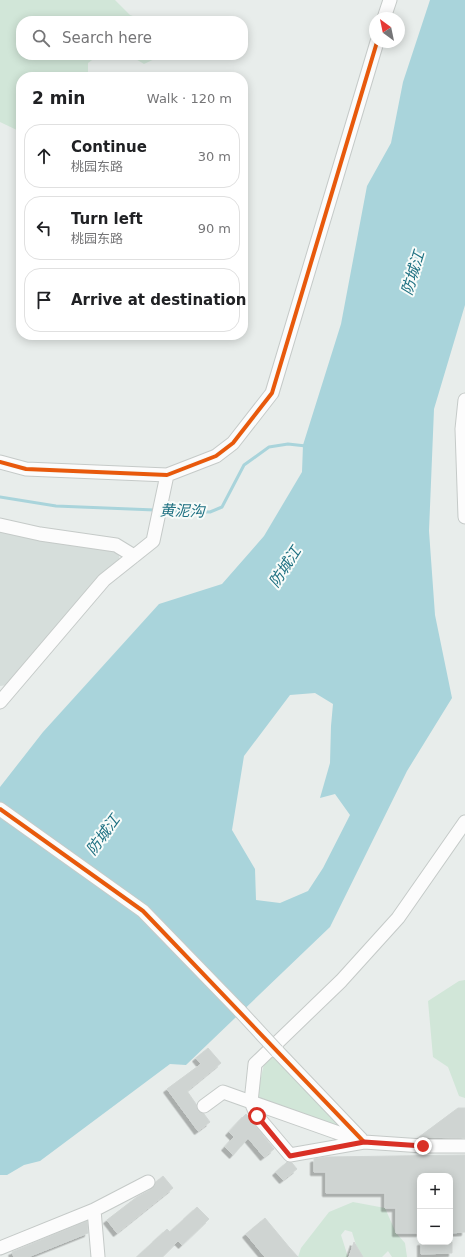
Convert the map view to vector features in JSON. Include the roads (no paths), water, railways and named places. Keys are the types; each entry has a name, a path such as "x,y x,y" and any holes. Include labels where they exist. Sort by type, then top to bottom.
{"street":[{"path":"386,12 390,0"},
{"path":"0,462 26,469 167,475 216,456 233,443 272,393 375,48"},
{"path":"465,400 462,429 465,517"},
{"path":"0,702 104,580 153,541 167,475"},
{"path":"0,525 40,534 116,545 134,556"},
{"path":"0,809 143,911 364,1142"},
{"path":"465,822 398,918 341,980 255,1064 251,1102 257,1116 290,1156 364,1142 423,1146 465,1146"},
{"path":"204,1106 223,1092 364,1142"},
{"path":"0,1248 94,1210 148,1182"},
{"path":"94,1210 98,1257"},
{"path":"0,1251 3,1257"}],"water":[{"name":"防城江","path":"430,0 465,0 465,305 434,409 429,531 435,615 452,698 407,771 330,927 186,1065 170,1064 40,1161 24,1165 7,1175 0,1175 0,787 43,732 159,604 222,584 264,536 302,472 303,445 341,324 367,186 391,143 403,82","holes":["315,693 333,704 330,763 320,798 335,794 350,815 323,868 308,891 280,903 256,900 255,869 232,830 244,756 290,695"]}],"waterway":[{"name":"黄泥沟","path":"163,511 210,512 222,507 244,465 269,447 288,444 306,446"},
{"name":"黄泥沟","path":"0,497 56,506 155,510"}]}
